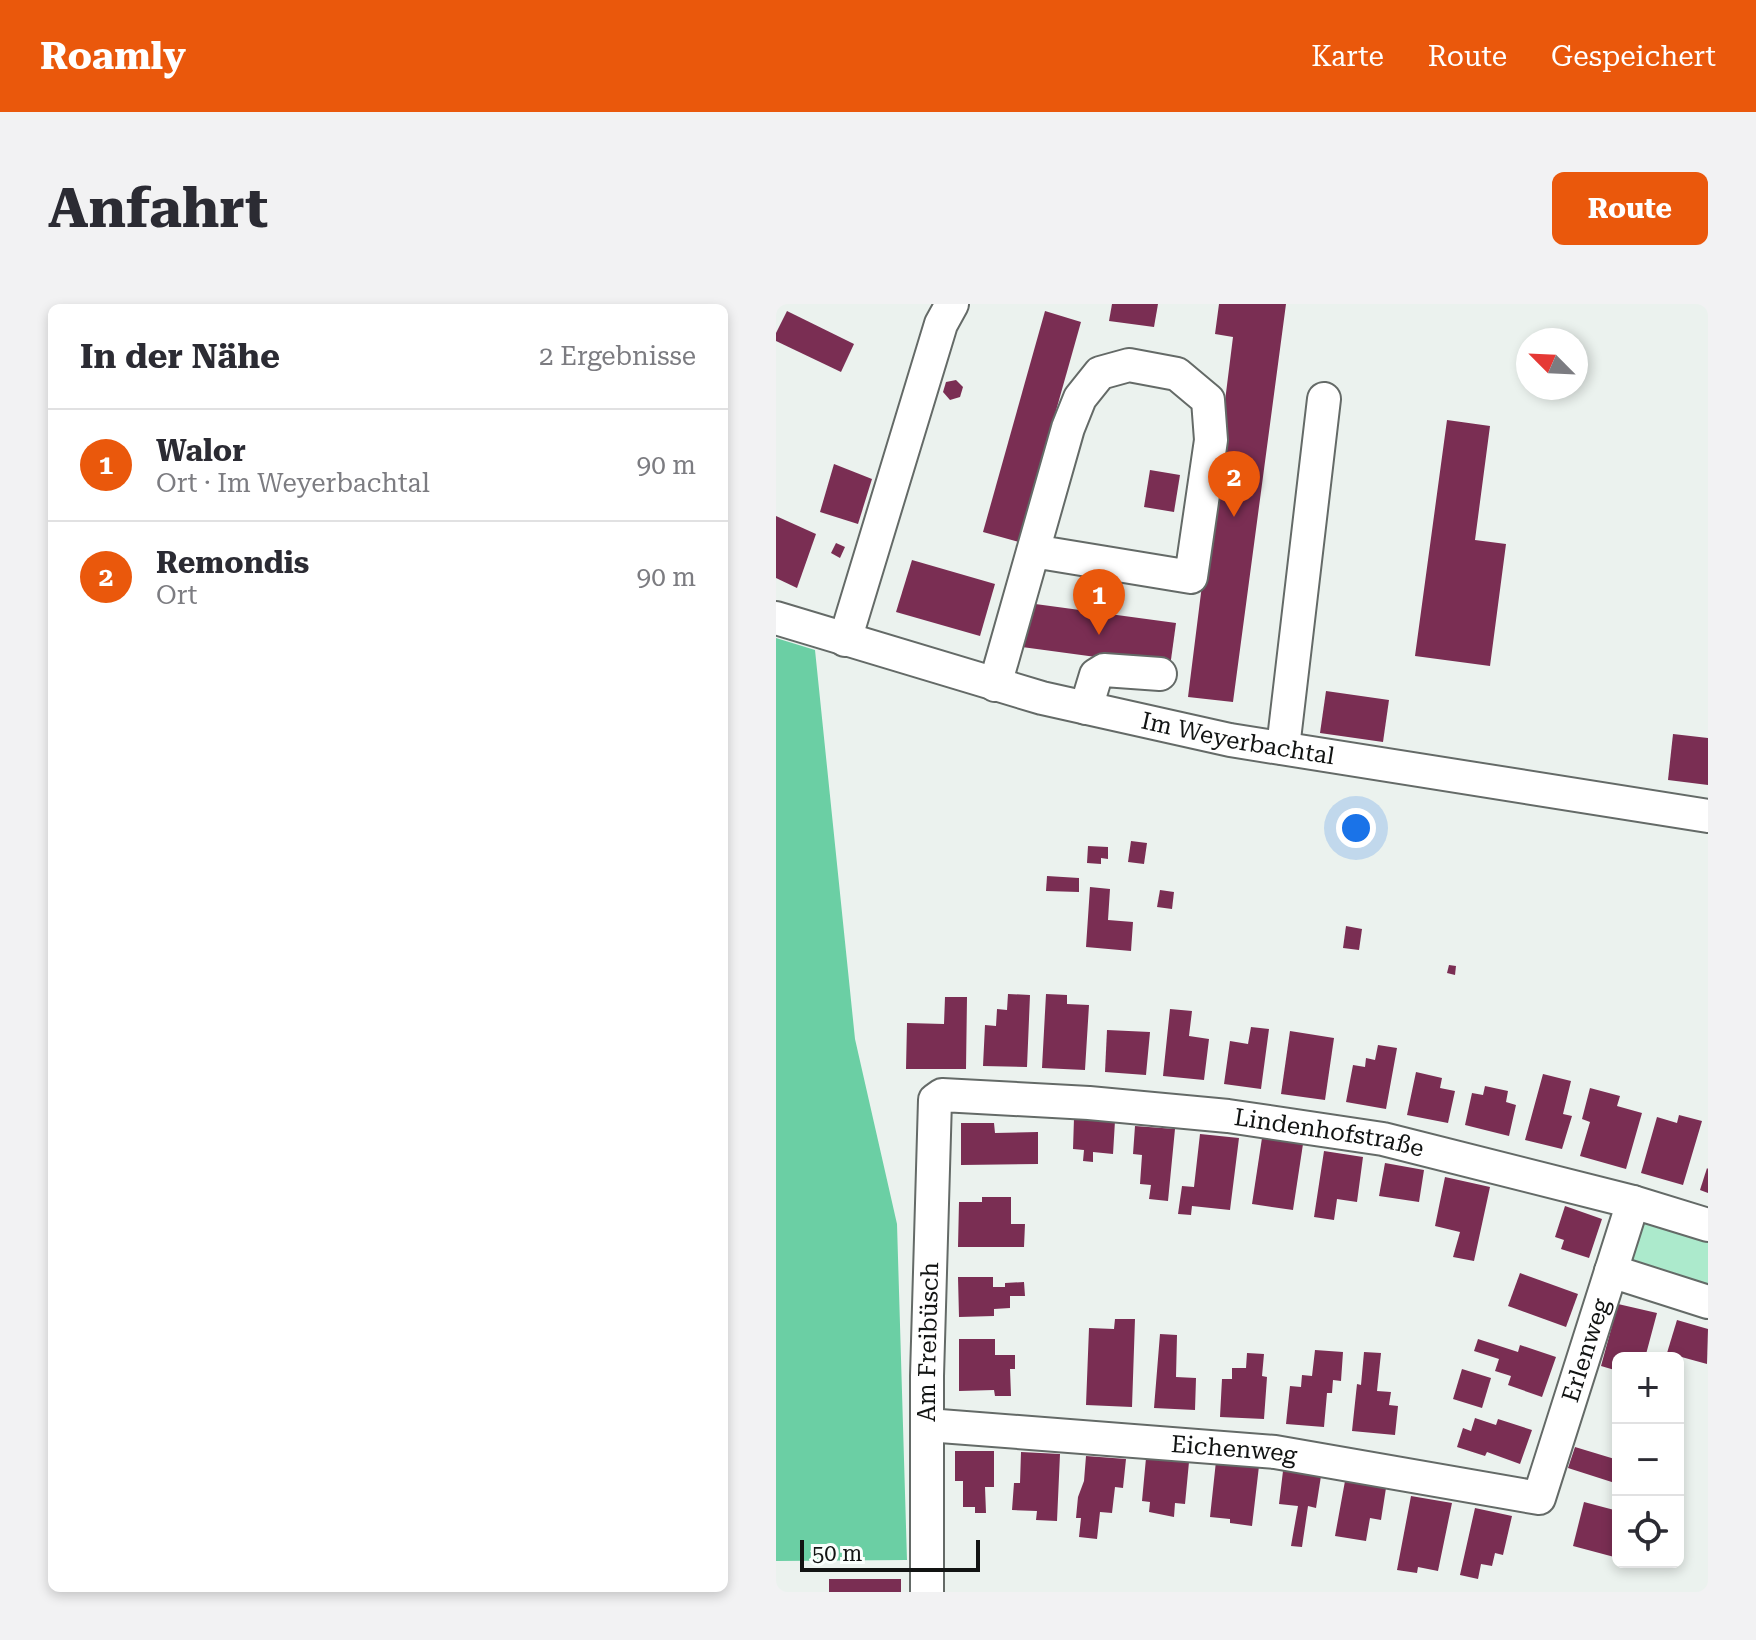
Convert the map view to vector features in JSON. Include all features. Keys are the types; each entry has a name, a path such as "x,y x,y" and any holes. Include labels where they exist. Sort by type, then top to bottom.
{"street":[{"path":"845,640 941,324 952,304"},
{"path":"995,685 1033,551 1068,428 1080,398 1100,373 1129,365 1177,374 1208,400 1211,440 1191,577 1033,551"},
{"path":"1283,748 1324,399"},
{"name":"Im Weyerbachtal","path":"776,618 995,685 1086,708 1283,748 1708,816"},
{"path":"1086,708 1096,675 1104,670 1160,674"},
{"name":"Lindenhofstraße","path":"942,1095 1089,1103 1228,1116 1383,1139 1633,1202 1708,1225"},
{"name":"Am Freibüsch","path":"927,1592 927,1425 935,1100 942,1095"},
{"name":"Erlenweg","path":"1539,1498 1633,1202"},
{"path":"1611,1271 1708,1302"},
{"name":"Eichenweg","path":"927,1425 1275,1452 1539,1498"}],"green space":[{"path":"776,638 815,650 855,1039 897,1224 907,1560 776,1561"},
{"path":"1640,1216 1708,1237 1708,1290 1624,1262"}],"building":[{"path":"1112,304 1158,304 1154,327 1109,321"},
{"path":"1219,304 1286,304 1233,702 1188,697 1233,337 1215,334"},
{"path":"787,311 854,344 841,372 776,341 776,333"},
{"path":"1045,311 1081,322 1019,542 983,532"},
{"path":"956,380 963,387 960,397 950,400 943,392 946,382"},
{"path":"1447,420 1490,426 1475,540 1506,544 1490,666 1415,656"},
{"path":"834,464 872,479 858,524 820,512"},
{"path":"1150,470 1180,475 1174,512 1144,507"},
{"path":"776,516 816,534 797,588 776,578"},
{"path":"836,543 845,547 840,558 831,553"},
{"path":"912,560 995,584 980,636 896,612"},
{"path":"1028,603 1176,623 1170,667 1022,647"},
{"path":"1326,691 1389,700 1383,742 1320,733"},
{"path":"1673,734 1708,738 1708,785 1668,780"},
{"path":"1131,841 1147,843 1144,864 1128,862"},
{"path":"1088,846 1108,847 1108,859 1101,858 1101,864 1087,863"},
{"path":"1047,876 1079,878 1079,892 1046,891"},
{"path":"1090,887 1110,889 1108,920 1133,922 1131,951 1086,947"},
{"path":"1160,890 1174,892 1172,909 1157,907"},
{"path":"1346,926 1362,929 1359,950 1343,948"},
{"path":"1449,965 1456,966 1455,975 1447,973"},
{"path":"1008,994 1030,995 1027,1067 983,1066 985,1025 996,1026 997,1009 1007,1010"},
{"path":"1046,994 1067,995 1067,1004 1089,1005 1085,1070 1042,1068"},
{"path":"945,997 967,997 966,1069 906,1069 907,1023 944,1024"},
{"path":"1170,1009 1192,1011 1189,1036 1209,1039 1204,1080 1163,1076"},
{"path":"1251,1027 1269,1029 1261,1089 1224,1084 1230,1041 1248,1044"},
{"path":"1107,1030 1150,1032 1146,1075 1105,1072"},
{"path":"1290,1031 1334,1038 1325,1100 1281,1094"},
{"path":"1378,1045 1397,1048 1386,1109 1346,1102 1353,1065 1365,1067 1366,1058 1375,1060"},
{"path":"1416,1072 1442,1078 1440,1088 1455,1091 1448,1123 1407,1115"},
{"path":"1543,1074 1571,1081 1563,1114 1572,1116 1562,1149 1525,1140"},
{"path":"1485,1086 1508,1091 1506,1102 1516,1105 1509,1136 1465,1125 1472,1093 1483,1095"},
{"path":"1590,1088 1620,1096 1617,1106 1642,1113 1626,1169 1580,1156 1590,1122 1582,1119"},
{"path":"1679,1115 1702,1121 1683,1185 1641,1173 1657,1117 1677,1123"},
{"path":"1074,1118 1115,1121 1113,1154 1093,1152 1093,1162 1083,1161 1084,1150 1073,1149"},
{"path":"961,1123 994,1123 995,1133 1038,1132 1038,1164 961,1165"},
{"path":"1135,1126 1175,1129 1168,1201 1149,1199 1151,1185 1140,1184 1142,1155 1133,1154"},
{"path":"1200,1134 1239,1138 1230,1210 1192,1206 1191,1215 1178,1214 1182,1186 1194,1187"},
{"path":"1262,1138 1303,1144 1293,1210 1252,1204"},
{"path":"1324,1151 1363,1157 1357,1202 1337,1199 1334,1220 1314,1217"},
{"path":"1385,1163 1424,1170 1419,1202 1379,1196"},
{"path":"1708,1169 1708,1193 1700,1190"},
{"path":"1445,1177 1490,1187 1474,1261 1453,1257 1460,1232 1435,1226"},
{"path":"982,1197 1011,1197 1011,1224 1025,1224 1024,1247 958,1247 959,1202 982,1202"},
{"path":"1565,1206 1602,1219 1589,1258 1561,1249 1564,1240 1555,1237"},
{"path":"1520,1273 1578,1294 1566,1327 1508,1306"},
{"path":"958,1277 993,1277 993,1287 1024,1282 1025,1296 1010,1296 1010,1308 994,1309 994,1316 959,1317"},
{"path":"1618,1304 1657,1313 1647,1352 1612,1352 1612,1369 1601,1366"},
{"path":"1115,1319 1135,1319 1132,1407 1086,1405 1089,1328 1114,1329"},
{"path":"1677,1320 1708,1329 1707,1364 1684,1358 1684,1352 1667,1352"},
{"path":"1160,1334 1177,1335 1176,1377 1196,1378 1195,1410 1154,1408"},
{"path":"959,1339 995,1339 995,1355 1015,1355 1015,1369 1010,1369 1011,1396 995,1396 994,1390 959,1391"},
{"path":"1478,1339 1518,1352 1520,1345 1556,1357 1542,1397 1508,1385 1511,1376 1495,1371 1499,1359 1474,1351"},
{"path":"1315,1350 1343,1352 1341,1381 1333,1380 1332,1393 1327,1393 1324,1427 1286,1424 1290,1386 1301,1387 1302,1375 1312,1376"},
{"path":"1364,1352 1381,1353 1377,1391 1391,1392 1389,1405 1398,1406 1395,1435 1352,1431"},
{"path":"1247,1353 1264,1354 1262,1376 1267,1377 1264,1419 1220,1417 1222,1379 1232,1379 1232,1368 1246,1368"},
{"path":"1462,1369 1491,1378 1482,1408 1453,1399"},
{"path":"1475,1418 1496,1425 1498,1419 1532,1430 1520,1464 1487,1452 1485,1456 1457,1447 1463,1428 1471,1431"},
{"path":"1575,1447 1612,1458 1612,1482 1568,1468"},
{"path":"955,1451 994,1451 994,1487 985,1487 986,1513 975,1513 975,1507 963,1507 963,1481 955,1481"},
{"path":"1021,1452 1060,1454 1057,1521 1036,1520 1037,1511 1012,1510 1014,1483 1020,1483"},
{"path":"1086,1456 1126,1459 1123,1488 1115,1487 1112,1513 1100,1512 1097,1539 1079,1537 1081,1518 1076,1518"},
{"path":"1146,1458 1189,1462 1185,1504 1175,1503 1174,1517 1149,1512 1150,1502 1142,1501"},
{"path":"1216,1461 1259,1466 1252,1526 1210,1517"},
{"path":"1283,1471 1321,1476 1316,1508 1308,1506 1302,1547 1291,1546 1298,1506 1279,1504"},
{"path":"1345,1481 1386,1488 1381,1520 1370,1518 1366,1541 1335,1536"},
{"path":"1411,1496 1452,1503 1438,1571 1418,1567 1417,1573 1397,1570"},
{"path":"1584,1502 1612,1509 1612,1556 1573,1546"},
{"path":"1475,1508 1512,1516 1503,1555 1495,1553 1492,1566 1481,1564 1478,1579 1460,1575"},
{"path":"829,1579 901,1579 901,1592 829,1592"}],"place":[{"name":"Remondis","path":"1234,517"},
{"name":"Walor","path":"1099,635"}]}
